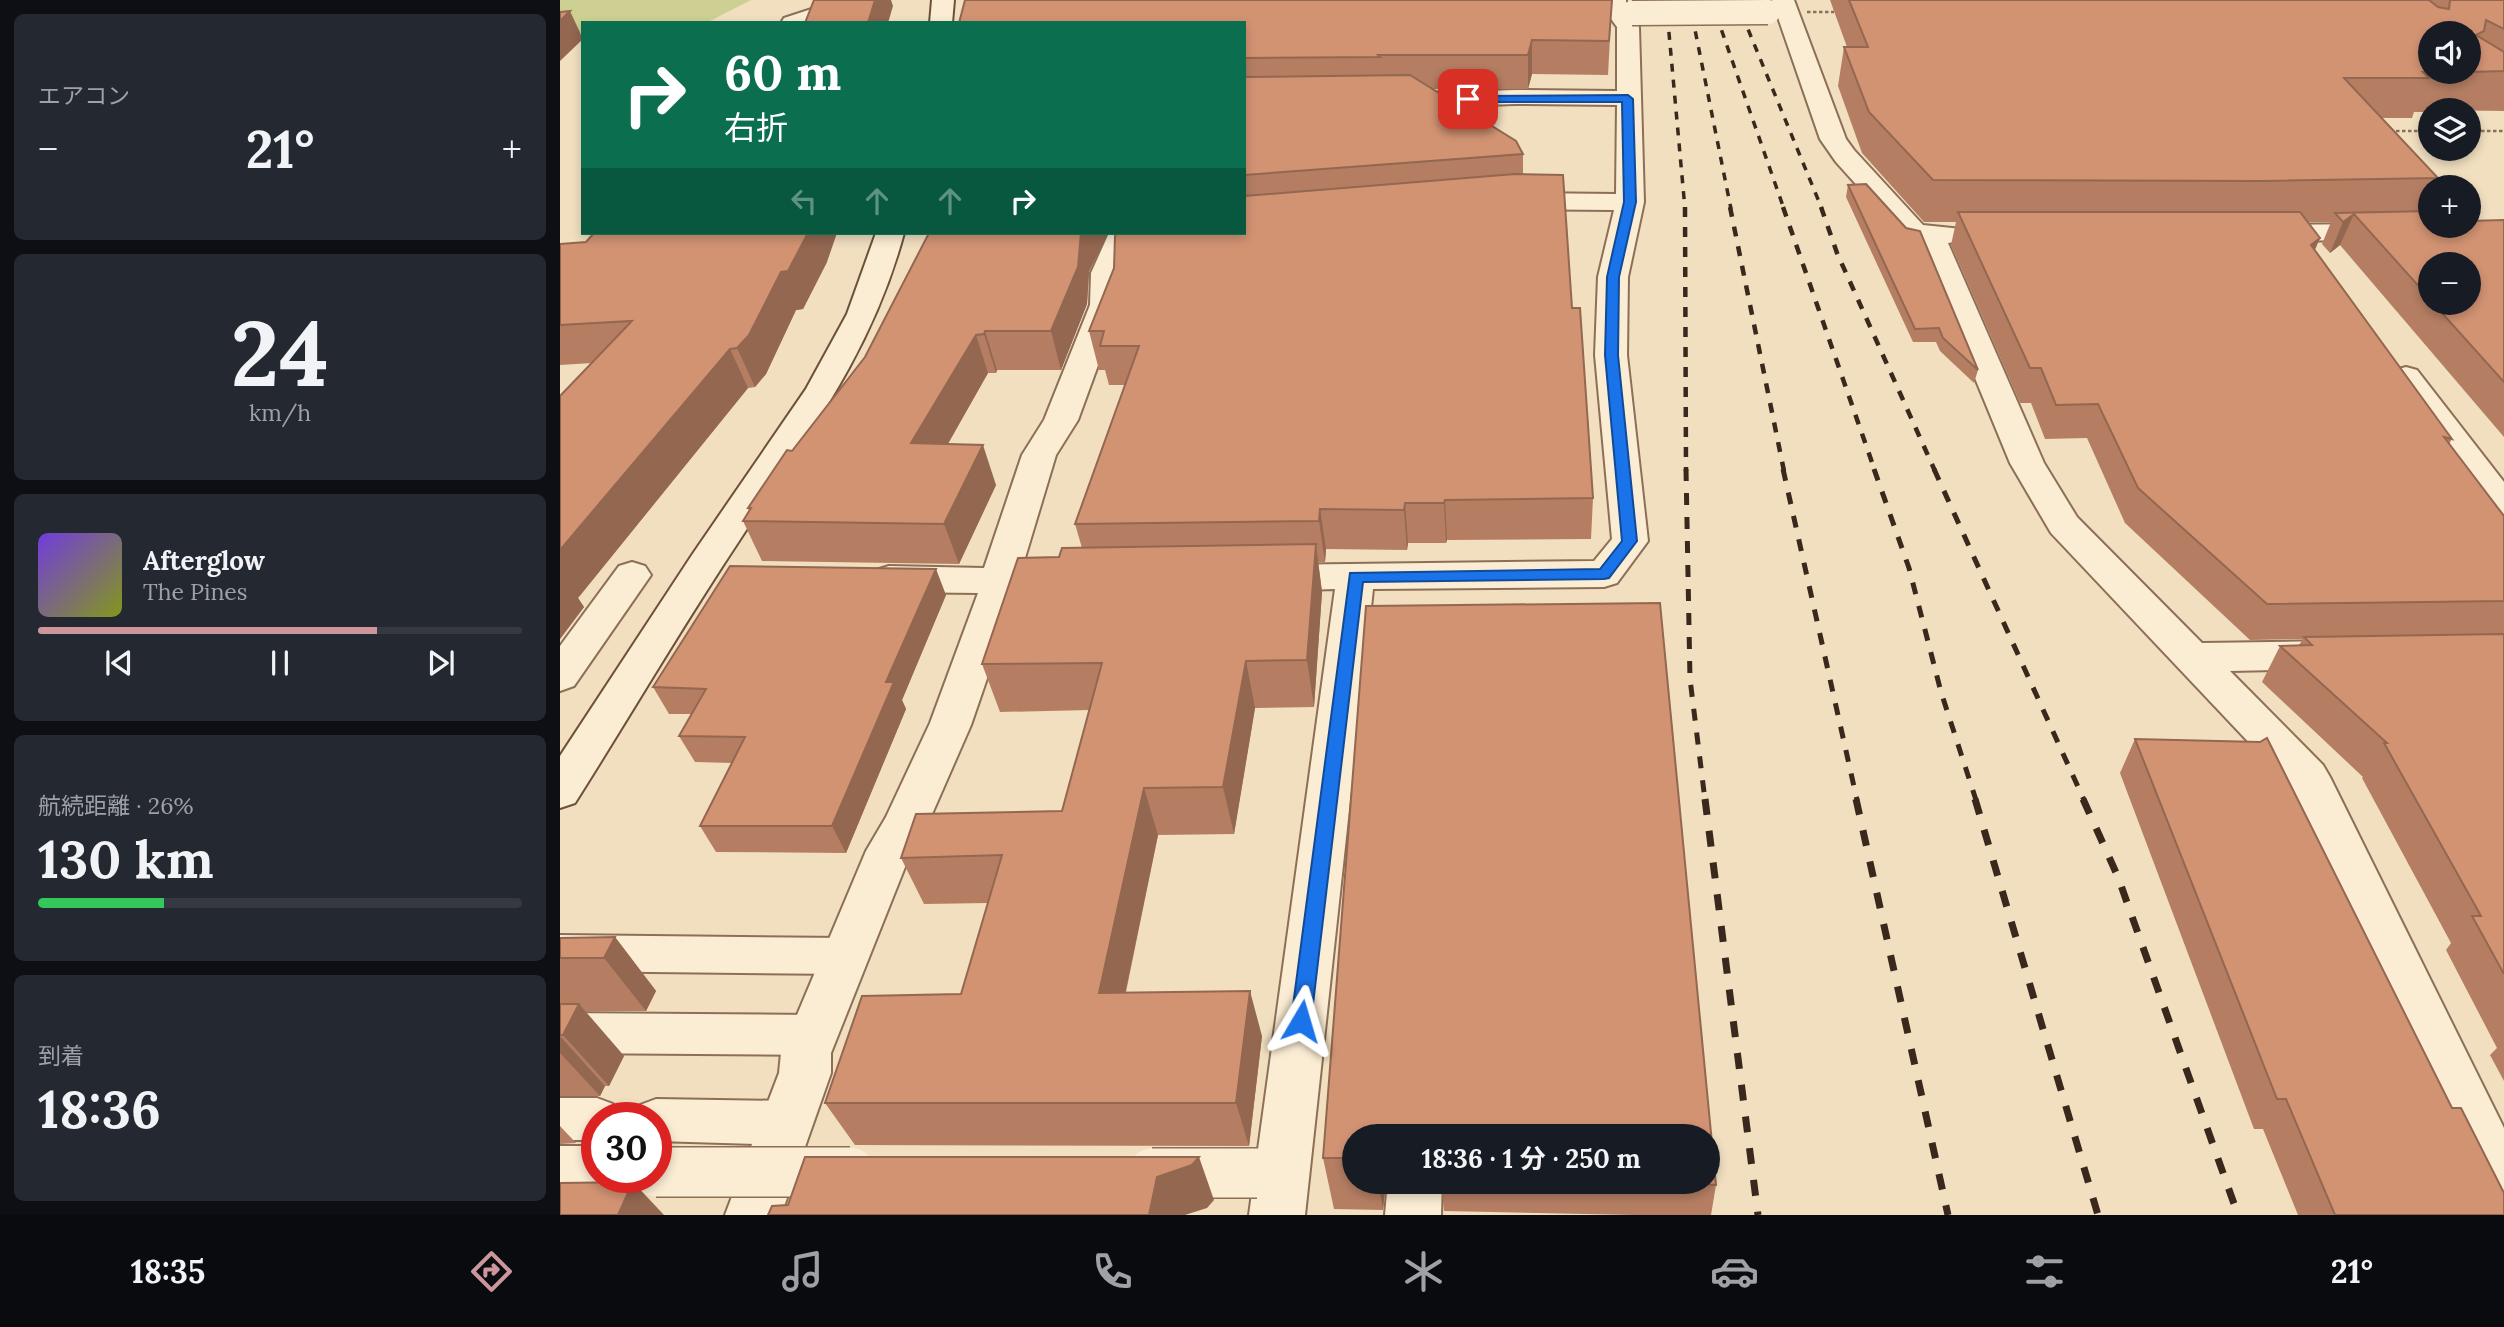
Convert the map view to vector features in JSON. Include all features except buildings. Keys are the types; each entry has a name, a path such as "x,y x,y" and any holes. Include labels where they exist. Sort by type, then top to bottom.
{"street":[{"path":"797,21 865,0"},
{"path":"940,21 943,0"},
{"path":"1617,12 1775,6 1833,139 1845,156 1914,233 1972,235"},
{"path":"1233,578 1604,574 1630,541 1611,355 1613,277 1630,202 1628,27 1617,12"},
{"path":"1380,101 1515,97 1628,99"},
{"path":"1491,203 1515,200 1630,202"},
{"path":"2234,234 2410,232"},
{"path":"2297,233 2316,259"},
{"path":"560,791 715,576 861,321 883,263 890,235"},
{"path":"753,1215 805,1073 806,1053 813,1035 889,851 903,831 940,740 950,725 995,604 999,580 1039,455 1061,420 1105,305 1106,273 1122,235"},
{"path":"1930,235 2027,463 2064,525 2308,777 2504,1186"},
{"path":"2390,356 2504,507"},
{"path":"560,676 632,575"},
{"path":"1277,1215 1356,576"},
{"path":"853,578 1056,580"},
{"path":"2193,657 2365,654"},
{"path":"560,1172 581,1172"},
{"path":"672,1172 894,1172"},
{"path":"1103,1173 1256,1173 1251,1215"},
{"path":"1413,1215 1414,1194"}],"lane":[{"path":"560,953 845,956"},
{"path":"560,1032 813,1035"},
{"path":"560,1119 581,1119"},
{"path":"672,1120 787,1122"}],"path":[{"path":"2389,131 2418,131"},
{"path":"2481,131 2504,131"}],"green space":[{"path":"560,0 751,0 710,21 581,21 581,33 560,31"}],"railway":[{"path":"1666,0 1685,209"},
{"path":"1689,0 1731,209"},
{"path":"1711,0 1784,209"},
{"path":"1736,0 1822,209"},
{"path":"1685,207 1686,471"},
{"path":"1730,207 1784,471"},
{"path":"1783,207 1875,471"},
{"path":"1821,207 1837,253 1935,471"},
{"path":"1686,469 1690,679 1705,800"},
{"path":"1783,469 1857,800"},
{"path":"1874,469 1909,568 1941,692 1976,800"},
{"path":"1934,469 2084,800"},
{"path":"1705,799 1758,1215"},
{"path":"1856,799 1948,1215"},
{"path":"1975,799 2098,1215"},
{"path":"2083,799 2118,877 2238,1215"}],"route":[{"path":"1301,1021 1356,576 1604,574 1630,541 1611,355 1613,277 1630,202 1628,99 1468,99"}]}
